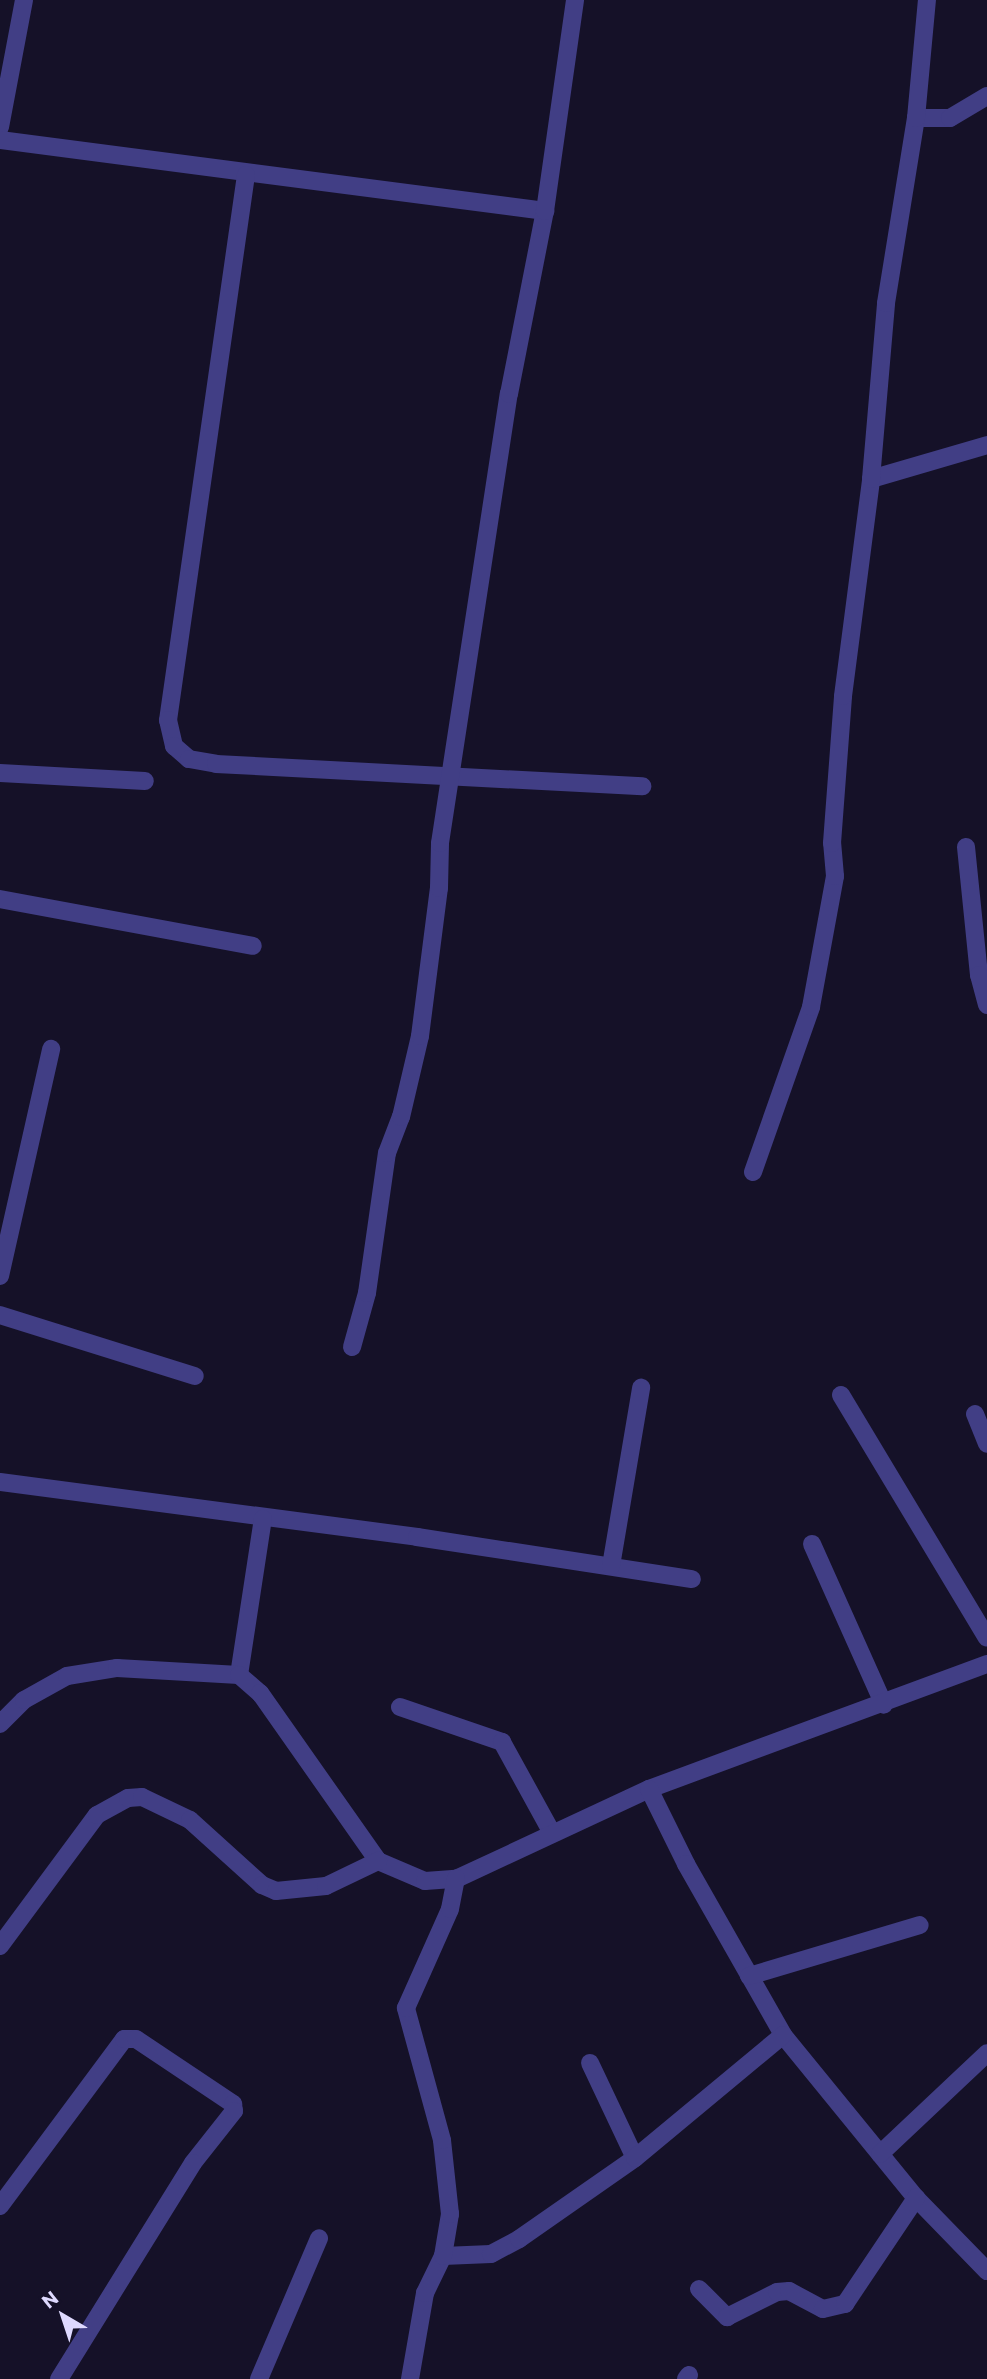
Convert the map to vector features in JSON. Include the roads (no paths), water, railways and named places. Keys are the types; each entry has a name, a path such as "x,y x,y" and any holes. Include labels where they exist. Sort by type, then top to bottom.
{"street":[{"path":"0,127 24,0"},
{"path":"352,1347 367,1293 387,1153 401,1116 420,1036 439,888 440,843 453,779 509,394 545,211 575,0"},
{"path":"753,1172 811,1007 835,876 832,843 843,696 871,479 886,303 916,118 927,0"},
{"path":"916,118 950,118 986,98"},
{"path":"0,140 246,175 545,211"},
{"path":"246,175 168,720 174,746 189,759 216,764 453,779 642,786"},
{"path":"871,479 931,465 987,445"},
{"path":"0,773 145,781"},
{"path":"966,846 979,975 987,1005"},
{"path":"0,899 254,946"},
{"path":"0,1276 51,1049"},
{"path":"0,1315 195,1376"},
{"path":"611,1566 641,1388"},
{"path":"841,1395 987,1638"},
{"path":"975,1415 987,1444"},
{"path":"0,1482 692,1579"},
{"path":"239,1675 262,1519"},
{"path":"813,1544 884,1705"},
{"path":"0,1724 24,1700 67,1676 117,1668 239,1675 260,1693 378,1861 425,1881 456,1879 551,1831 649,1789 884,1705 987,1664"},
{"path":"400,1707 502,1742 551,1831"},
{"path":"649,1789 783,2035 916,2198 987,2271"},
{"path":"0,1945 97,1815 128,1798 142,1797 190,1820 262,1885 276,1891 326,1886 378,1861"},
{"path":"410,2379 425,2293 443,2256 450,2214 447,2173 406,2008 450,1909 456,1879"},
{"path":"749,1976 920,1925"},
{"path":"443,2256 491,2254 635,2158 783,2035"},
{"path":"0,2206 124,2039 136,2039 233,2104 234,2111 193,2162 59,2379"},
{"path":"880,2154 987,2053"},
{"path":"590,2063 635,2158"},
{"path":"699,2289 727,2317 736,2317 777,2292 789,2291 823,2309 845,2304 916,2198"},
{"path":"259,2379 319,2238"}]}
